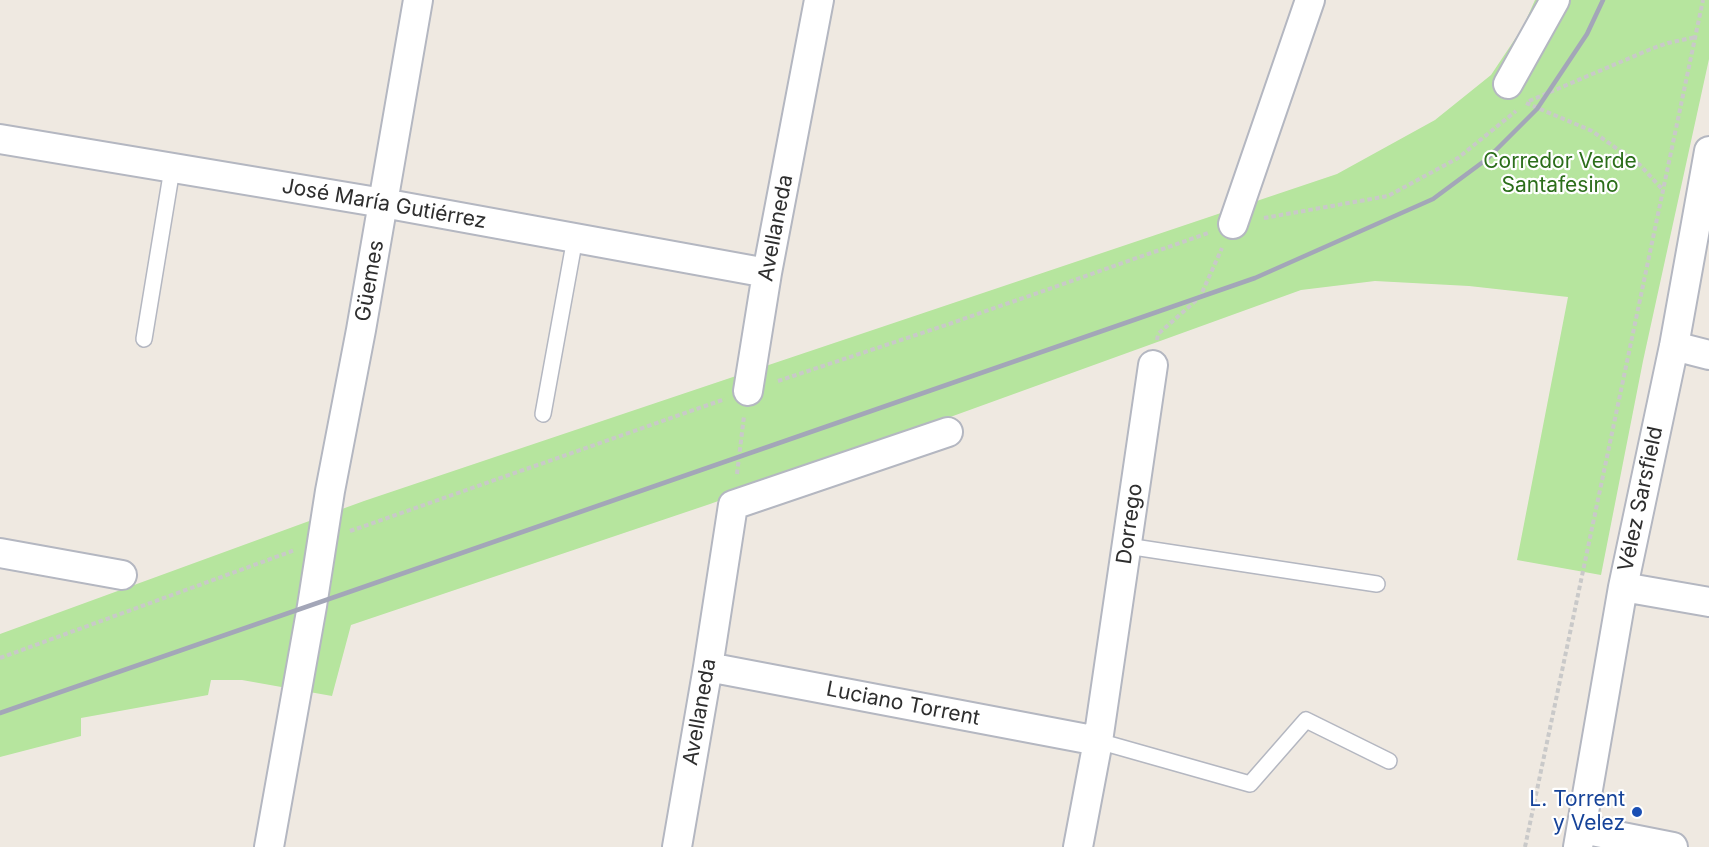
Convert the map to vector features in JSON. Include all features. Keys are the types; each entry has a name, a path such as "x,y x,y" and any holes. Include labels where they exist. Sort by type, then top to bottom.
{"street":[{"name":"Güemes","path":"269,847 418,0"},
{"name":"Avellaneda","path":"747,391 819,0"},
{"path":"1233,224 1310,0"},
{"path":"1513,97 1555,0"},
{"name":"José María Gutiérrez","path":"0,139 383,203 767,273"},
{"name":"Vélez Sarsfield","path":"1580,838 1623,587 1674,346 1708,160"},
{"path":"1674,346 1709,355"},
{"name":"Dorrego","path":"1078,847 1098,741 1153,365"},
{"name":"Avellaneda","path":"677,847 733,505 948,432"},
{"path":"0,553 122,575"},
{"path":"1623,587 1709,602"},
{"name":"Luciano Torrent","path":"708,667 1098,741"},
{"path":"1580,838 1673,847"}],"lane":[{"path":"144,339 172,168"},
{"path":"543,414 575,238"},
{"path":"1127,546 1377,584"},
{"path":"1098,741 1250,784 1306,720 1389,761"}],"path":[{"path":"1525,847 1703,0"},
{"path":"1664,190 1640,165 1592,131 1525,103 1651,49 1696,37"},
{"path":"0,658 322,540 1233,224 1388,196 1458,158 1513,97"},
{"path":"1153,365 1158,334 1200,297 1233,224"},
{"path":"740,456 747,391"}],"green space":[{"name":"Corredor Verde Santafesino","path":"1535,0 1709,0 1709,59 1643,361 1601,575 1517,560 1568,297 1469,286 1375,281 1301,290 710,504 351,625 332,696 242,680 211,680 208,695 81,718 81,736 0,757 0,634 364,501 1337,174 1435,120 1491,75 1523,27"}],"railway":[{"path":"0,713 1255,278 1433,199 1487,159 1537,109 1587,34 1603,0"}],"place":[{"name":"L. Torrent y Velez","path":"1637,812"}]}
